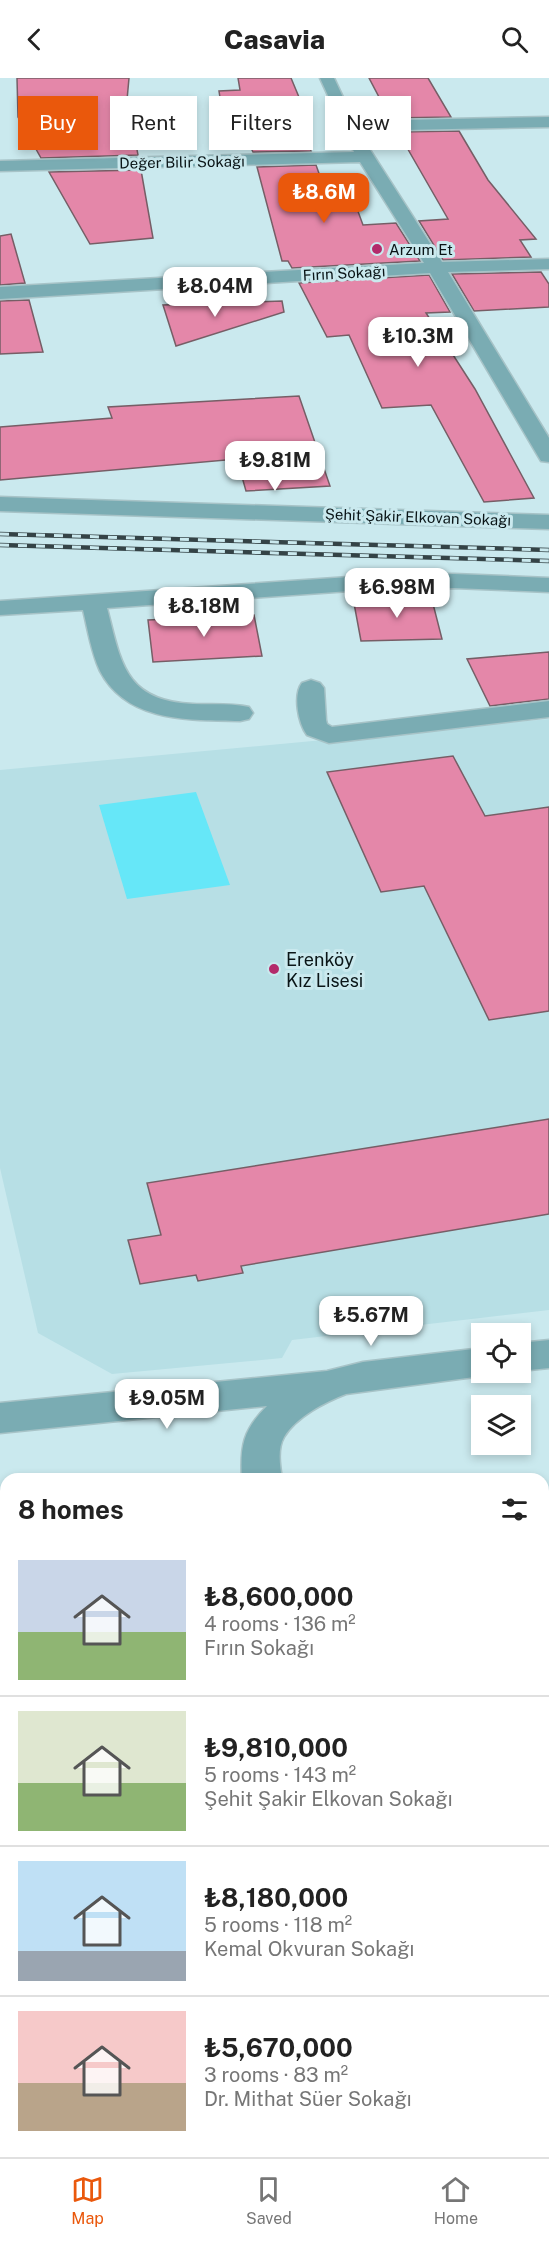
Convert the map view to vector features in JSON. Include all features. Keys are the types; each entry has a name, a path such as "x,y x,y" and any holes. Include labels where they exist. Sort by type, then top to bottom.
{"street":[{"path":"327,78 335,96"},
{"path":"411,125 549,122"},
{"path":"361,150 543,434 549,456"},
{"name":"Değer Bilir Sokağı","path":"0,166 365,158"},
{"name":"Fırın Sokağı","path":"0,293 436,267 549,264"},
{"name":"Şehit Şakir Elkovan Sokağı","path":"0,504 549,522"},
{"path":"0,608 378,582 463,581 549,585"},
{"path":"93,602 115,676 143,700 160,709 240,712"},
{"path":"311,688 314,714 312,722 316,729 330,735 485,715 549,710"},
{"path":"531,1356 549,1354"},
{"path":"0,1418 329,1385 363,1376 471,1363"},
{"path":"262,1473 260,1454 266,1431 287,1409 329,1385"}],"shaded area":[{"name":"Erenköy Kız Lisesi","path":"549,719 549,1310 292,1340 282,1358 112,1374 38,1333 0,1168 0,770"},
{"path":"196,792 230,885 127,899 99,805"}],"building":[{"path":"17,78 129,78 127,96 110,96 110,150 137,150 138,155 41,158 37,150 98,150 98,96 18,96 18,117"},
{"path":"238,78 291,78 298,96 220,96 219,91 240,90"},
{"path":"369,78 428,78 451,117 411,118 411,96 378,96"},
{"path":"459,131 488,180 536,239 520,240 531,257 443,260 419,221 448,219 408,150 411,150 411,132"},
{"path":"252,150 311,151 253,152"},
{"path":"316,165 331,207 356,206 363,225 396,223 420,261 292,268 288,261 282,261 257,167"},
{"path":"141,170 153,238 90,244 49,172"},
{"path":"11,234 25,283 0,285 0,236"},
{"path":"541,272 549,284 549,307 474,311 452,274"},
{"path":"429,275 450,312 426,313 475,389 534,498 484,502 431,405 382,408 349,335 327,337 299,283"},
{"path":"29,300 43,352 0,354 0,301"},
{"path":"282,301 284,312 176,346 163,305"},
{"path":"299,396 330,486 246,491 237,459 0,480 0,427 112,418 108,407"},
{"path":"431,596 442,639 361,641 353,598"},
{"path":"254,615 262,656 153,662 148,620"},
{"path":"549,652 549,699 490,706 467,659"},
{"path":"453,756 485,816 549,807 549,1011 489,1020 424,886 381,892 327,772"},
{"path":"549,1119 549,1214 241,1266 243,1273 198,1281 196,1275 140,1284 128,1240 161,1235 147,1183"}],"railway":[{"path":"0,534 549,550"},
{"path":"0,545 549,561"}],"place":[{"name":"Arzum Et","path":"377,249"},
{"name":"Erenköy Kız Lisesi","path":"274,969"}]}
